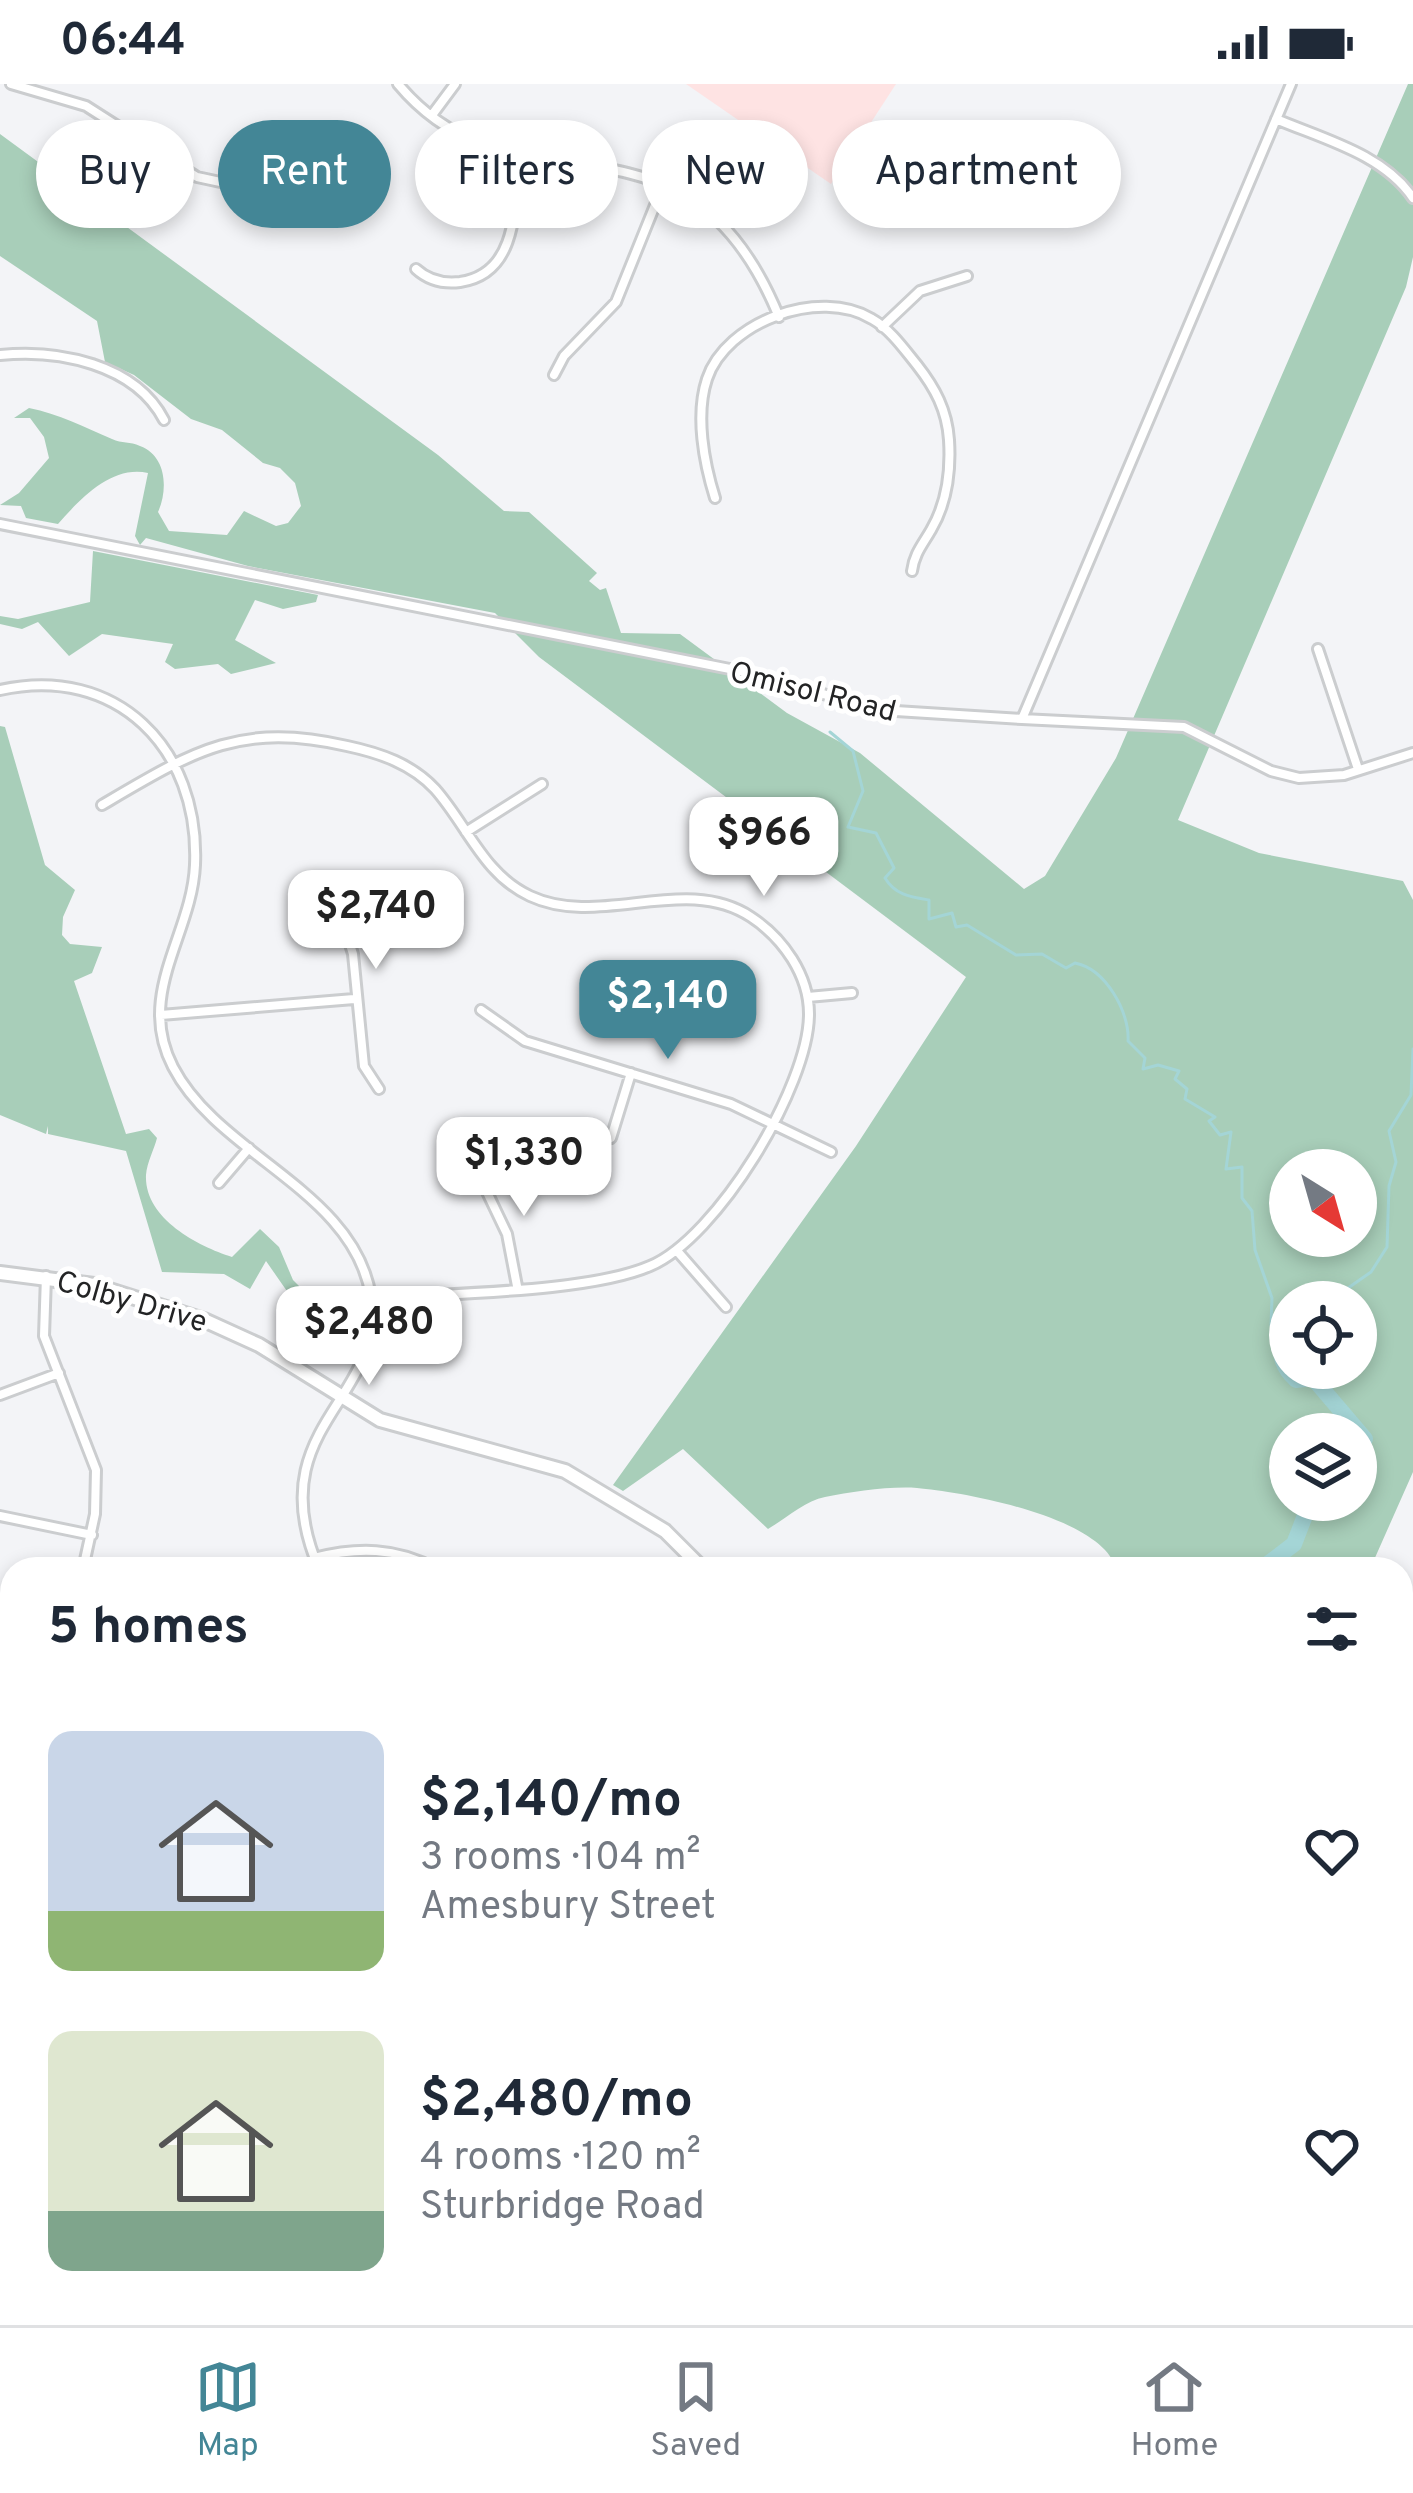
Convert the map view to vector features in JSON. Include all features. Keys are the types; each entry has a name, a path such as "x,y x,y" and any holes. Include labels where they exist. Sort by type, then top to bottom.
{"street":[{"path":"11,84 86,106 197,177 218,182"},
{"path":"398,84 442,120"},
{"path":"432,115 455,84"},
{"path":"1022,719 1292,84"},
{"path":"1276,119 1362,156 1396,178 1413,198"},
{"path":"416,269 430,279 455,283 487,272 502,257 511,228"},
{"path":"554,375 564,356 616,302 646,228"},
{"path":"738,228 754,253 778,317"},
{"path":"882,327 920,291 967,276"},
{"path":"715,498 701,413 706,382 728,346 778,317 824,307 856,312 882,327 930,382 947,422 945,498 912,571"},
{"path":"0,355 57,355 106,370 147,395 164,420"},
{"name":"Omisol Road","path":"0,524 745,672 880,710 1184,727 1270,771 1299,778 1358,770 1413,753"},
{"path":"1318,649 1358,770"},
{"path":"0,690 55,682 104,694 142,724 171,764 192,826 195,862 187,910 166,961 161,1015 173,1066 200,1103 345,1235 361,1260 371,1299 367,1347 319,1430 304,1474 304,1522 314,1557"},
{"path":"102,805 171,764 222,741 258,735 353,747 414,771 500,877 539,900 592,908 707,900 737,909 778,940 798,970 808,997 806,1040 726,1204 678,1252 627,1274 371,1299"},
{"path":"466,832 542,784"},
{"path":"330,880 348,932 364,1066 379,1089"},
{"path":"808,997 852,993"},
{"path":"161,1015 354,999"},
{"path":"481,1010 525,1041 731,1104 831,1152"},
{"path":"611,1138 631,1073"},
{"path":"219,1183 249,1148"},
{"path":"476,1169 507,1234 518,1286"},
{"path":"678,1252 726,1307"},
{"name":"Colby Drive","path":"0,1273 46,1276 122,1293 234,1332 339,1397 395,1425 526,1458 580,1478 665,1531 691,1557"},
{"path":"46,1276 43,1329 94,1459 92,1535 86,1557"},
{"path":"0,1395 59,1373"},
{"path":"0,1516 92,1535"},
{"path":"322,1557 374,1550 409,1557"}],"shaded area":[{"path":"686,84 896,84 873,120 832,120 831,184 808,168 808,120 738,120"}],"green space":[{"path":"1408,84 1413,84 1413,257 1406,287 1178,820 1259,853 1403,881 1413,900 1413,1472 1375,1557 1109,1557 1086,1535 1029,1510 917,1488 825,1497 768,1529 683,1449 623,1491 613,1485 856,1146 966,977 539,657 495,613 248,566 146,538 140,545 135,536 148,473 110,479 87,494 58,524 26,518 21,506 0,505 19,493 49,458 44,437 30,418 14,418 29,408 136,444 156,457 163,475 158,512 169,531 227,535 244,511 276,526 288,523 301,506 295,483 280,468 263,463 222,430 191,419 134,375 105,362 97,321 0,256 0,134 36,160 36,228 128,228 438,455 504,511 529,512 597,573 589,581 600,590 606,588 621,633 680,634 787,713 860,753 1024,889 1045,876 1116,758"},
{"path":"93,551 318,595 316,602 283,609 255,600 235,640 276,663 231,674 218,664 175,669 165,662 173,644 102,634 69,656 38,622 22,629 0,624 0,616 18,619 90,602"},
{"path":"0,726 5,727 45,865 75,890 63,917 62,935 70,944 102,947 92,973 74,981 126,1134 149,1129 157,1138 146,1175 154,1204 189,1238 232,1257 260,1229 279,1247 293,1280 315,1302 314,1315 298,1307 266,1261 250,1289 224,1274 162,1272 126,1151 48,1134 48,1126 46,1134 0,1115"}],"waterway":[{"path":"830,732 853,751 863,791 848,827 876,833 894,868 885,878 889,884 904,894 929,900 929,919 952,913 956,927 967,925 1016,955 1042,954 1066,968 1075,963 1097,974 1120,1006 1128,1041 1145,1058 1143,1069 1158,1065 1179,1071 1175,1079 1187,1089 1185,1099 1215,1117 1209,1121 1220,1135 1231,1132 1226,1169 1242,1167 1242,1198 1252,1211 1255,1250 1269,1290"},
{"path":"1358,1281 1371,1272 1387,1247 1389,1186 1396,1162 1389,1131 1411,1095 1413,1049"},
{"path":"1322,1389 1343,1413"},
{"path":"1277,1557 1294,1544 1303,1521"}]}
